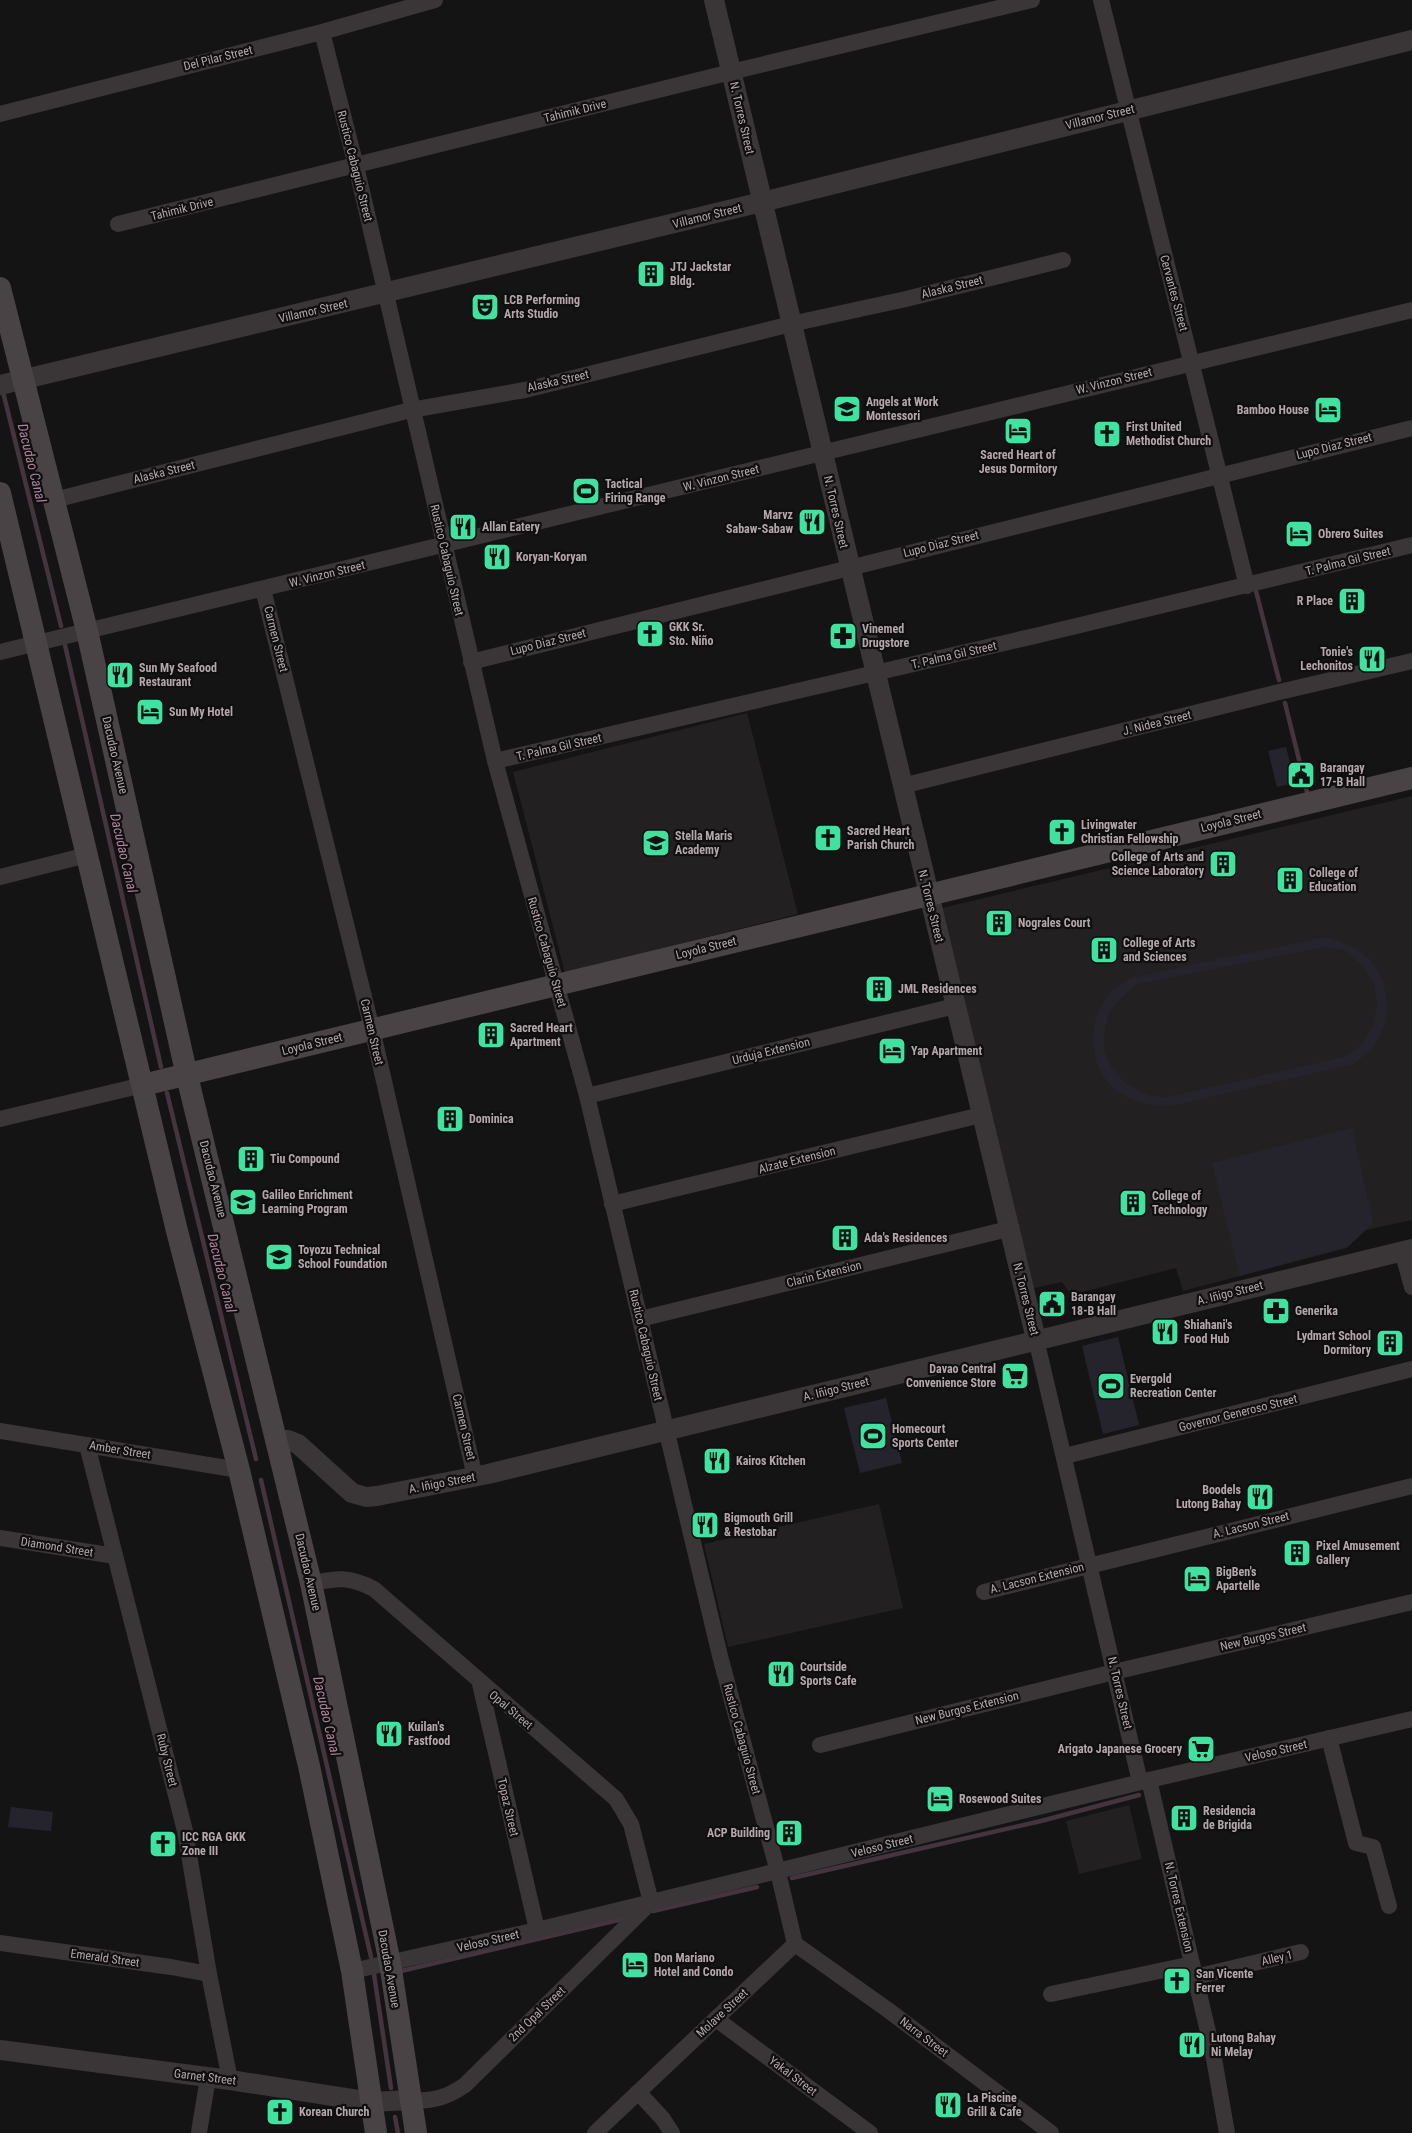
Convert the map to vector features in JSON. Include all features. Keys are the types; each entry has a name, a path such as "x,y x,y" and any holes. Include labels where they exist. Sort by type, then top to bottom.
{"main road":[{"name":"Dacudao Avenue","path":"0,288 87,631 187,1076 311,1583 390,1963 416,2133"},
{"path":"0,493 3,518 87,855 177,1231 239,1470 309,1766 352,1971 376,2133"},
{"name":"Loyola Street","path":"143,1085 187,1076 556,984 1412,778"}],"street":[{"name":"Del Pilar Street","path":"0,114 322,32 435,0"},
{"name":"N. Torres Street","path":"714,0 1008,1229 1065,1456 1114,1672 1145,1781"},
{"name":"Tahimik Drive","path":"118,224 731,72 1032,0"},
{"name":"Cervantes Street","path":"1100,0 1247,586"},
{"name":"Rustico Cabaguio Street","path":"322,32 356,166 495,762 587,1096 738,1729 778,1872"},
{"name":"Villamor Street","path":"0,384 385,294 1412,40"},
{"name":"Alaska Street","path":"54,500 412,410 525,390 791,324 1063,260"},
{"name":"W. Vinzon Street","path":"0,652 1412,310"},
{"name":"Lupo Diaz Street","path":"471,662 1220,474 1412,428"},
{"name":"T. Palma Gil Street","path":"495,762 1247,586 1412,545"},
{"name":"Carmen Street","path":"263,589 372,1029 475,1477"},
{"name":"J. Nidea Street","path":"902,786 1412,661"},
{"path":"0,877 87,855"},
{"name":"Urduja Extension","path":"587,1096 955,1006"},
{"name":"Loyola Street","path":"0,1118 143,1085"},
{"name":"Alzate Extension","path":"612,1204 981,1115"},
{"name":"Clarin Extension","path":"640,1319 1008,1229"},
{"path":"1407,1250 1412,1287"},
{"name":"A. Iñigo Street","path":"277,1440 288,1440 298,1444 347,1490 360,1496 377,1496 475,1477 1407,1250"},
{"name":"Governor Generoso Street","path":"1065,1456 1412,1369"},
{"name":"Amber Street","path":"0,1430 239,1470"},
{"name":"Ruby Street","path":"86,1445 185,1831 209,1974 230,2080"},
{"name":"A. Lacson Street","path":"1090,1565 1412,1486"},
{"name":"Diamond Street","path":"0,1538 115,1556"},
{"name":"A. Lacson Extension","path":"984,1592 1090,1565"},
{"name":"Opal Street","path":"311,1583 337,1578 350,1579 374,1590 480,1684 616,1799 631,1824 651,1902"},
{"name":"New Burgos Street","path":"1114,1672 1412,1602"},
{"name":"New Burgos Extension","path":"820,1745 1114,1672"},
{"name":"Topaz Street","path":"480,1684 536,1930"},
{"name":"Veloso Street","path":"352,1971 536,1930 1145,1781 1412,1719"},
{"path":"1329,1738 1356,1843 1373,1847 1389,1906"},
{"name":"N. Torres Extension","path":"1145,1781 1193,1970 1212,2053 1226,2128"},
{"path":"778,1872 795,1944"},
{"name":"2nd Opal Street","path":"410,2100 428,2100 448,2096 465,2085 651,1902"},
{"name":"Emerald Street","path":"0,1944 171,1967 209,1974"},
{"name":"Molave Street","path":"595,2133 795,1944"},
{"name":"Narra Street","path":"795,1944 888,2010 1051,2133"},
{"name":"Alley 1","path":"1051,1994 1301,1952"},
{"name":"Yakal Street","path":"716,2019 870,2133"},
{"name":"Garnet Street","path":"0,2050 230,2080 371,2102 410,2100"},
{"path":"199,2132 208,2078"},
{"path":"638,2092 659,2114 672,2133"}],"shaded area":[{"name":"Stella Maris Academy","path":"747,713 798,914 565,973 513,772"},
{"path":"1286,747 1295,783 1277,787 1268,751"},
{"path":"1412,796 1412,1220 1366,1230 1347,1248 1183,1291 1176,1268 1071,1295 1062,1282 1030,1289 942,908"},
{"path":"1326,937 1358,950 1375,967 1385,990 1387,1002 1386,1015 1378,1039 1369,1051 1353,1064 1171,1106 1151,1104 1138,1102 1126,1097 1109,1083 1101,1071 1093,1042 1098,1013 1105,1000 1114,989 1134,977","holes":["1325,947 1344,950 1363,966 1374,983 1377,1005 1373,1025 1362,1044 1345,1057 1167,1097 1148,1095 1126,1084 1112,1068 1104,1051 1104,1033 1109,1012 1137,984"]},
{"path":"1352,1128 1373,1223 1347,1247 1240,1276 1212,1163"},
{"name":"Evergold Recreation Center","path":"1118,1337 1139,1425 1103,1434 1082,1346"},
{"name":"Homecourt Sports Center","path":"886,1398 902,1463 860,1473 844,1408"},
{"path":"879,1504 903,1608 728,1647 704,1544"},
{"path":"1129,1805 1142,1859 1079,1874 1066,1821"},
{"path":"11,1807 53,1812 51,1831 8,1827"}],"waterway":[{"name":"Dacudao Canal","path":"3,392 61,626"},
{"path":"1256,591 1279,680"},
{"name":"Dacudao Canal","path":"65,645 161,1067"},
{"path":"1285,703 1307,792"},
{"name":"Dacudao Canal","path":"167,1093 256,1459"},
{"name":"Dacudao Canal","path":"261,1480 371,1957"},
{"path":"792,1878 1041,1821 1139,1795"},
{"path":"653,1911 757,1887"},
{"path":"401,1971 627,1918"},
{"name":"Dacudao Canal","path":"374,1974 391,2088"},
{"name":"Dacudao Canal","path":"395,2117 398,2133"}],"place":[{"name":"JTJ Jackstar Bldg.","path":"651,274"},
{"name":"LCB Performing Arts Studio","path":"485,307"},
{"name":"Angels at Work Montessori","path":"847,409"},
{"name":"Bamboo House","path":"1328,410"},
{"name":"Sacred Heart of Jesus Dormitory","path":"1018,431"},
{"name":"First United Methodist Church","path":"1107,434"},
{"name":"Tactical Firing Range","path":"586,491"},
{"name":"Marvz Sabaw-Sabaw","path":"812,522"},
{"name":"Allan Eatery","path":"463,527"},
{"name":"Obrero Suites","path":"1299,534"},
{"name":"Koryan-Koryan","path":"497,557"},
{"name":"R Place","path":"1352,601"},
{"name":"GKK Sr. Sto. Niño","path":"650,634"},
{"name":"Vinemed Drugstore","path":"843,636"},
{"name":"Tonie's Lechonitos","path":"1372,659"},
{"name":"Sun My Seafood Restaurant","path":"120,675"},
{"name":"Sun My Hotel","path":"150,712"},
{"name":"Barangay 17-B Hall","path":"1301,775"},
{"name":"Livingwater Christian Fellowship","path":"1062,832"},
{"name":"Sacred Heart Parish Church","path":"828,838"},
{"name":"Stella Maris Academy","path":"656,843"},
{"name":"College of Arts and Science Laboratory","path":"1223,864"},
{"name":"College of Education","path":"1290,880"},
{"name":"Nograles Court","path":"999,923"},
{"name":"College of Arts and Sciences","path":"1104,950"},
{"name":"JML Residences","path":"879,989"},
{"name":"Sacred Heart Apartment","path":"491,1035"},
{"name":"Yap Apartment","path":"892,1051"},
{"name":"Dominica","path":"450,1119"},
{"name":"Tiu Compound","path":"251,1159"},
{"name":"Galileo Enrichment Learning Program","path":"243,1202"},
{"name":"College of Technology","path":"1133,1203"},
{"name":"Ada's Residences","path":"845,1238"},
{"name":"Toyozu Technical School Foundation","path":"279,1257"},
{"name":"Barangay 18-B Hall","path":"1052,1304"},
{"name":"Generika","path":"1276,1311"},
{"name":"Shiahani's Food Hub","path":"1165,1332"},
{"name":"Lydmart School Dormitory","path":"1390,1343"},
{"name":"Davao Central Convenience Store","path":"1015,1376"},
{"name":"Evergold Recreation Center","path":"1111,1386"},
{"name":"Homecourt Sports Center","path":"873,1436"},
{"name":"Kairos Kitchen","path":"717,1461"},
{"name":"Boodels Lutong Bahay","path":"1260,1497"},
{"name":"Bigmouth Grill & Restobar","path":"705,1525"},
{"name":"Pixel Amusement Gallery","path":"1297,1553"},
{"name":"BigBen's Apartelle","path":"1197,1579"},
{"name":"Courtside Sports Cafe","path":"781,1674"},
{"name":"Kuilan's Fastfood","path":"389,1734"},
{"name":"Arigato Japanese Grocery","path":"1201,1749"},
{"name":"Rosewood Suites","path":"940,1799"},
{"name":"Residencia de Brigida","path":"1184,1818"},
{"name":"ACP Building","path":"789,1833"},
{"name":"ICC RGA GKK Zone III","path":"163,1844"},
{"name":"Don Mariano Hotel and Condo","path":"635,1965"},
{"name":"San Vicente Ferrer","path":"1177,1981"},
{"name":"Lutong Bahay Ni Melay","path":"1192,2045"},
{"name":"La Piscine Grill & Cafe","path":"948,2105"},
{"name":"Korean Church","path":"280,2112"}]}
